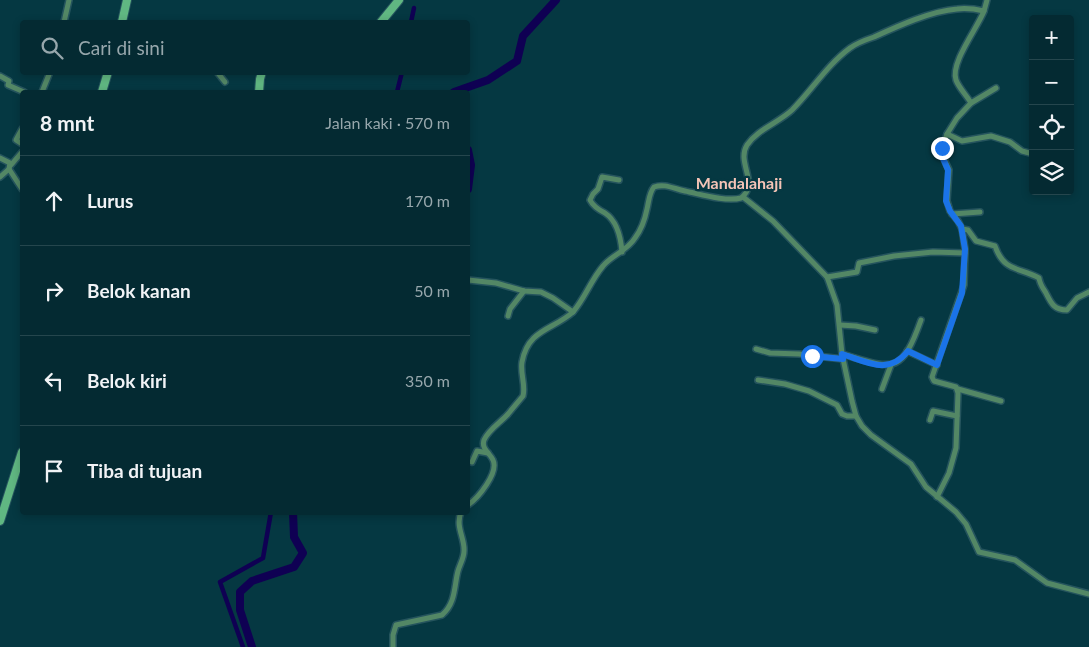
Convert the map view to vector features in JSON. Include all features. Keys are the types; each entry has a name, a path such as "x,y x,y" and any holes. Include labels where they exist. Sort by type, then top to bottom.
{"main road":[{"path":"122,20 127,0"},
{"path":"383,20 399,0"},
{"path":"103,90 107,75"},
{"path":"259,90 261,75"},
{"path":"0,521 20,458"}],"street":[{"path":"64,20 69,0"},
{"path":"971,103 957,82 956,72 960,58 988,0"},
{"path":"470,503 492,475 493,459 484,447 484,442 488,434 523,396 522,361 529,344 540,332 566,318 573,312 581,303 588,287 604,265 631,244 639,231 647,210 651,191 654,187 666,185 684,191 733,200 743,197 749,186 744,160 747,146 756,135 792,110 849,48 896,26 946,11 960,9 984,11"},
{"path":"43,90 49,75"},
{"path":"219,75 225,82"},
{"path":"0,76 9,81 8,85 20,90"},
{"path":"996,88 971,103 958,118 947,134 942,153 948,167 946,197 950,211 960,223 965,253 962,293 933,375 933,380 958,389 969,390 1001,400"},
{"path":"20,133 16,140 20,143"},
{"path":"947,134 962,141 991,136 1010,142 1029,153"},
{"path":"0,177 20,154"},
{"path":"0,158 9,161 10,167 20,185"},
{"path":"620,180 602,178 598,189 592,194 590,200 607,214 616,226 620,236 622,252"},
{"path":"743,197 773,221 828,277 836,305 840,325 842,357 856,416 867,432 914,467 922,483 956,512 966,524 979,552 1015,560 1047,582 1089,594"},
{"path":"952,214 980,212"},
{"path":"962,229 968,230 976,241 995,246 999,256 1010,267 1039,278 1040,285 1047,295 1049,302 1059,309 1066,310 1077,298 1089,292"},
{"path":"828,277 857,272 859,263 894,256 933,252 965,253"},
{"path":"470,280 496,283 524,291 541,292 573,312"},
{"path":"508,316 510,309 524,291"},
{"path":"756,349 770,353 842,357 877,365 891,365 900,360 908,351 921,320"},
{"path":"840,325 875,330"},
{"path":"908,351 937,365"},
{"path":"882,389 891,365"},
{"path":"758,380 785,384 809,391 837,405 842,414 856,416"},
{"path":"937,497 949,473 956,448 958,389"},
{"path":"930,420 933,412 957,416"},
{"path":"472,462 477,450 488,453"},
{"path":"393,647 393,635 396,625 442,615 448,610 464,551 458,520 460,515"}],"waterway":[{"path":"460,90 488,80 517,61 523,36 556,0"},
{"path":"411,20 414,8"},
{"path":"398,90 401,75"},
{"path":"470,160 470,173"},
{"path":"243,647 220,582 263,558 270,515"},
{"path":"252,647 240,610 240,592 252,581 294,567 303,553 294,537 293,515"}],"district":[{"name":"Mandalahaji","path":"739,183"}],"route":[{"path":"812,356 843,359 842,354 877,365 888,366 896,363 908,351 937,365 964,286 965,249 961,226 950,211 946,201 948,164 942,156 942,148"}]}
